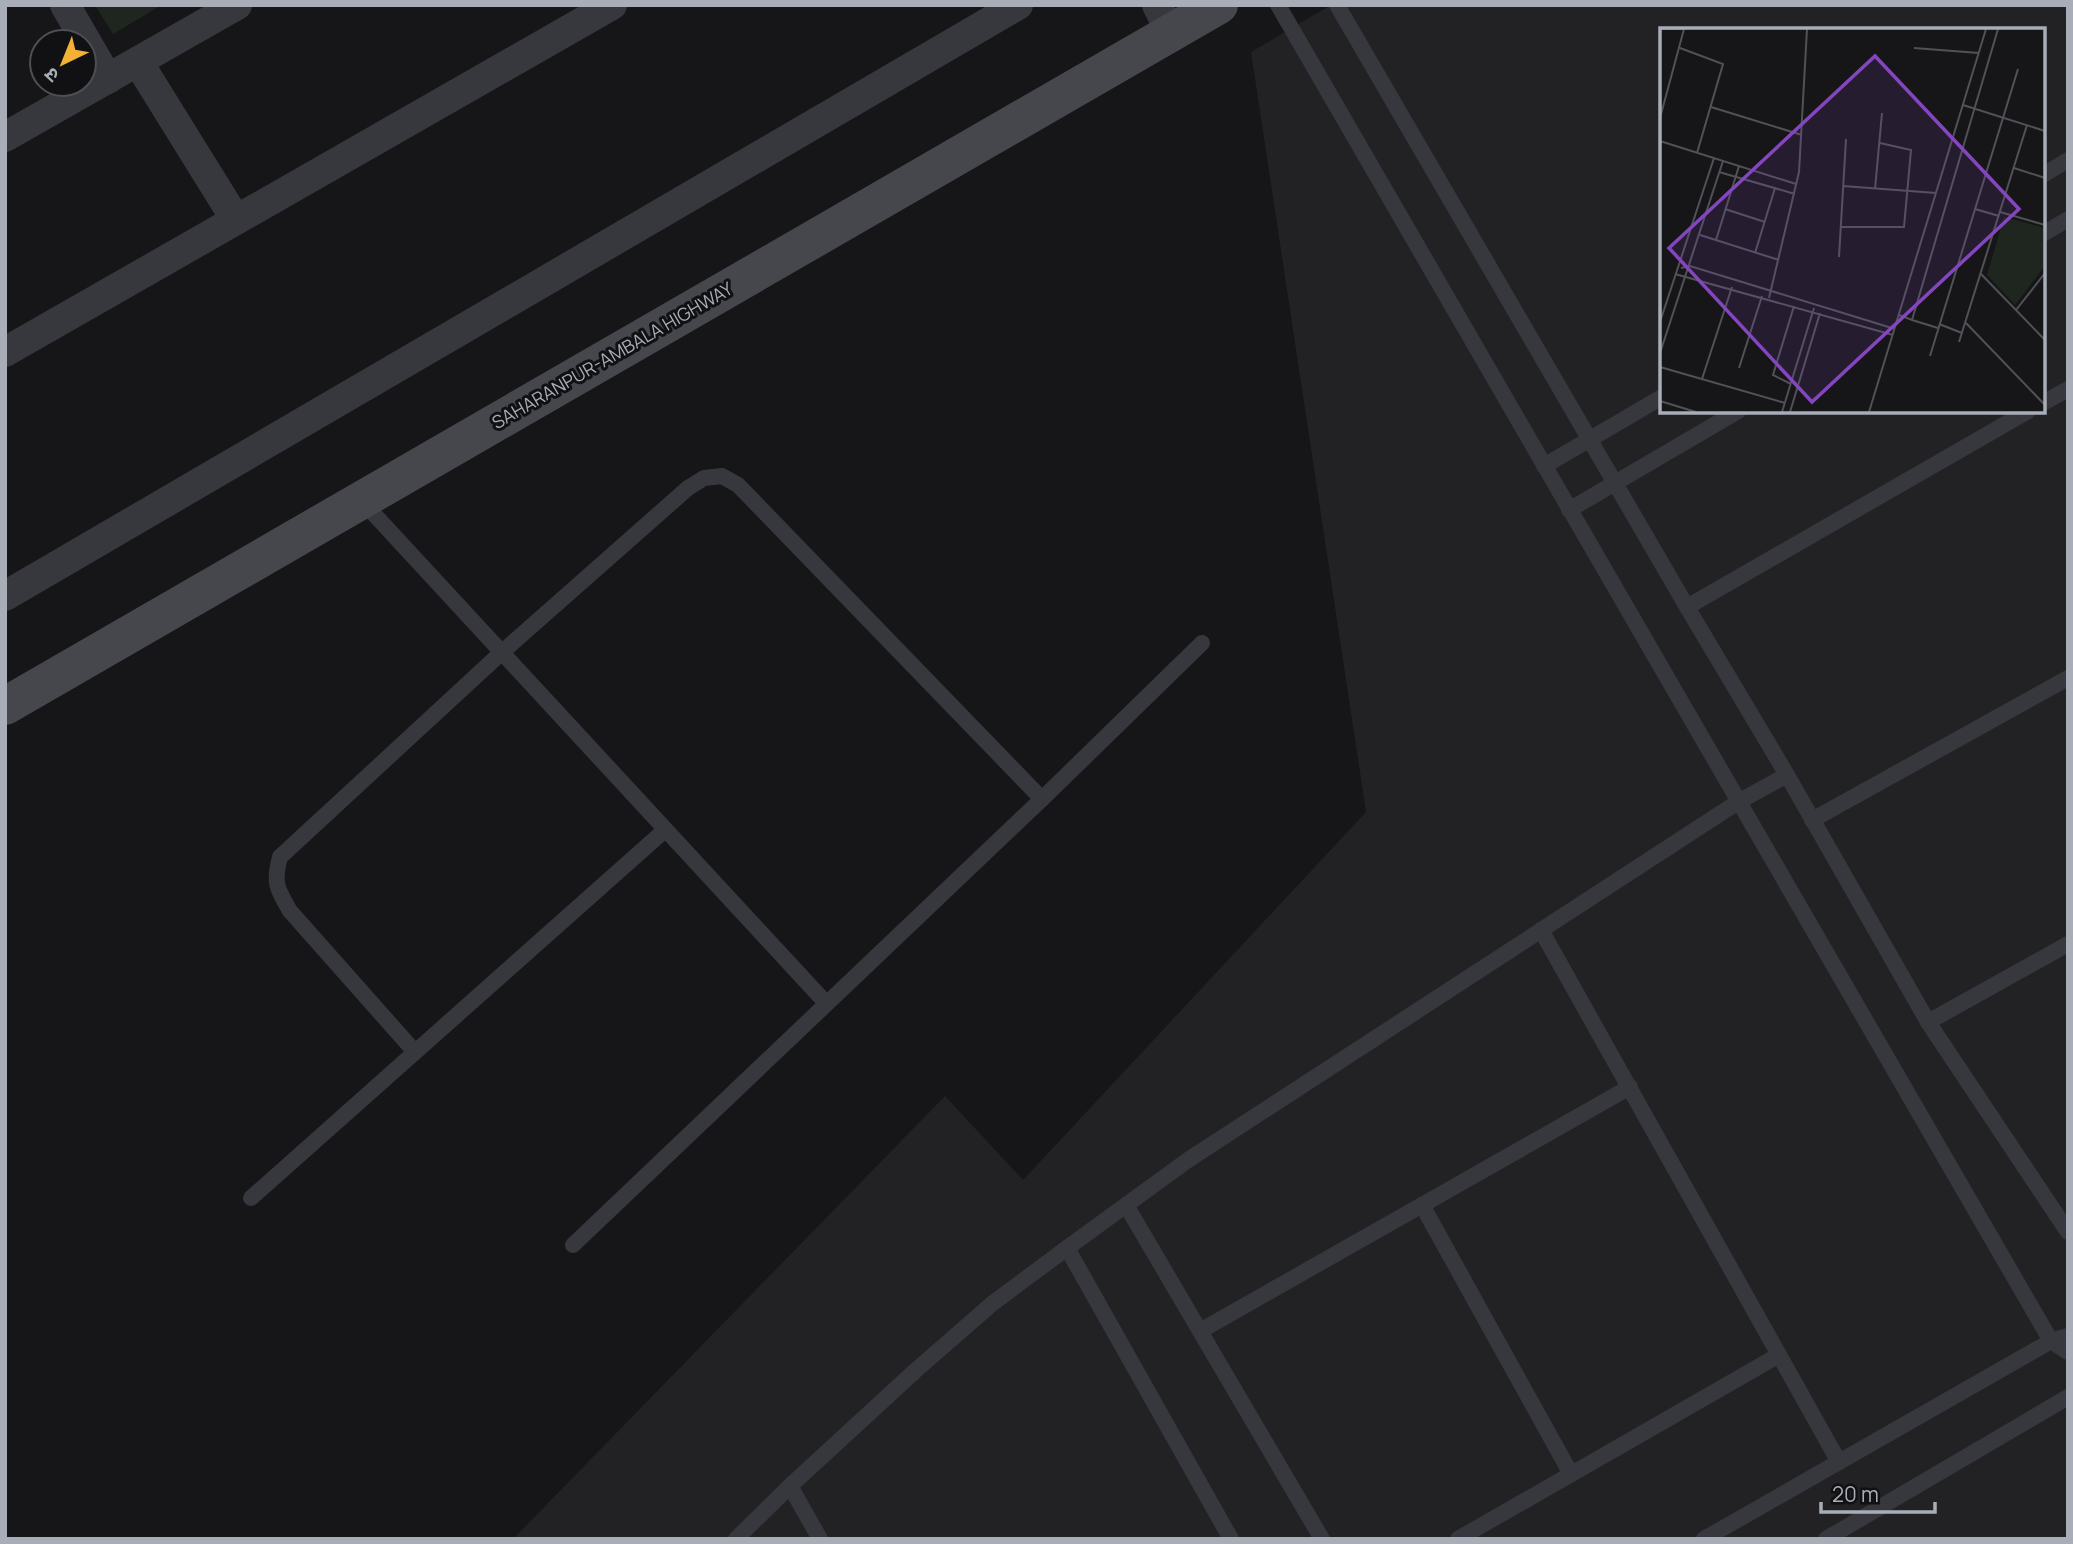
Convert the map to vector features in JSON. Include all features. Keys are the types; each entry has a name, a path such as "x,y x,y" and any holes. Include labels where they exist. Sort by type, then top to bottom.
{"main road":[{"name":"SAHARANPUR-AMBALA HIGHWAY","path":"5,706 361,500 1164,19 1219,5"}],"street":[{"path":"65,5 108,79"},
{"path":"5,138 237,5"},
{"path":"5,352 612,5"},
{"path":"5,596 1018,5"},
{"path":"138,62 236,220"}],"lane":[{"path":"1278,5 2050,1341 2068,1352"},
{"path":"1337,5 1787,775 1928,1022 2068,1232"},
{"path":"2045,174 2068,160"},
{"path":"2045,233 2068,219"},
{"path":"2045,402 2068,389"},
{"path":"1544,466 1660,398"},
{"path":"1569,510 1735,413"},
{"path":"1687,607 2025,413"},
{"path":"415,1052 290,912 279,892 275,874 280,857 501,653 688,488 704,478 722,476 738,485 1042,799"},
{"path":"361,500 826,1003"},
{"path":"573,1245 1202,643"},
{"path":"1812,820 2068,678"},
{"path":"736,1539 915,1371 983,1312 1126,1205 1199,1152 1738,803 1787,775"},
{"path":"251,1198 665,830"},
{"path":"1541,930 1839,1462"},
{"path":"1928,1022 2068,944"},
{"path":"1200,1331 1630,1087"},
{"path":"1126,1205 1322,1539"},
{"path":"1422,1205 1571,1474"},
{"path":"1067,1248 1231,1539"},
{"path":"1704,1539 2050,1341 2068,1336"},
{"path":"1458,1539 1779,1355"},
{"path":"1826,1539 2068,1397"},
{"path":"790,1486 821,1539"}],"shaded area":[{"path":"95,5 162,5 113,34"},
{"path":"1331,5 2068,5 2068,1539 513,1539 945,1096 1023,1180 1366,812 1251,52"}]}
